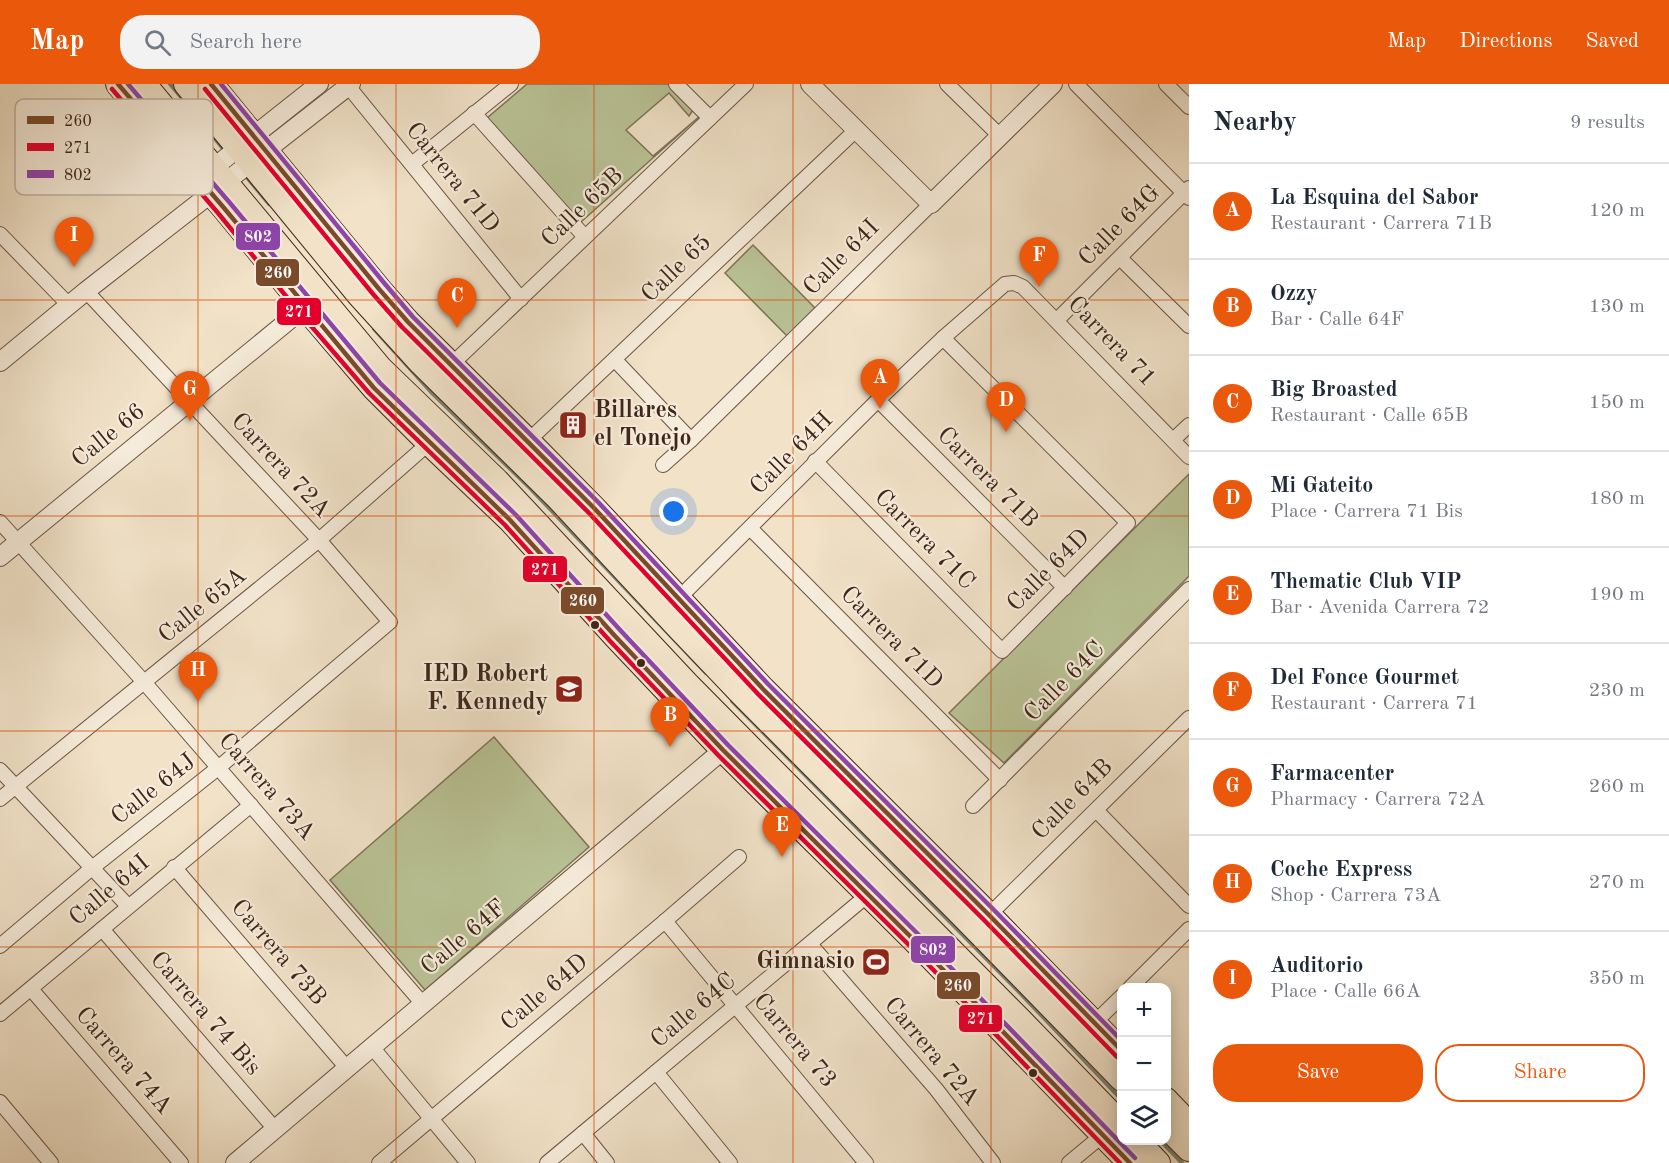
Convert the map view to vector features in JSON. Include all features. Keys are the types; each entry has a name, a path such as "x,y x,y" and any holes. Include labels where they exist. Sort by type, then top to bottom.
{"highway":[{"path":"118,84 139,99"},
{"path":"144,84 160,99"},
{"path":"186,84 195,99"},
{"path":"211,84 232,165 380,368 497,481 695,692 1021,1021 1113,1130 1130,1163"},
{"path":"213,132 305,307 374,388 510,520 723,750 869,894 1042,1071 1113,1130"},
{"path":"213,148 379,289 408,322 594,508 763,689 1117,1047"},
{"path":"213,152 232,165 420,362 523,462 811,765 1117,1074"},
{"path":"594,508 601,544"},
{"path":"510,520 546,532"},
{"path":"595,585 601,620"},
{"path":"811,765 845,771"},
{"path":"923,949 961,960"},
{"path":"1021,1021 1042,1071"},
{"path":"1171,1104 1189,1124"},
{"path":"1171,1130 1189,1149"},
{"path":"1141,1145 1158,1163"}],"street":[{"path":"213,181 320,84"},
{"path":"412,164 511,84"},
{"path":"676,84 710,118"},
{"name":"Calle 65B","path":"451,365 746,84"},
{"path":"810,84 931,204"},
{"path":"947,84 1000,136"},
{"name":"Calle 64I","path":"663,465 1053,84"},
{"path":"1076,84 1187,193"},
{"path":"1166,84 1189,107"},
{"path":"232,165 349,85"},
{"name":"Carrera 71D","path":"349,85 521,298"},
{"path":"474,113 585,237"},
{"name":"Calle 65","path":"528,441 856,130"},
{"name":"Calle 64G","path":"1057,320 1187,193"},
{"path":"2,358 86,291 197,195"},
{"path":"0,234 69,305"},
{"path":"1120,258 1189,326"},
{"name":"Calle 64H","path":"678,598 814,461 943,338 1005,284 1014,283 1023,287"},
{"name":"Carrera 71","path":"1023,287 1189,457"},
{"name":"Carrera 72A","path":"86,291 319,540 390,622"},
{"name":"Calle 66","path":"0,557 305,307"},
{"name":"Calle 64D","path":"943,338 1128,523 1002,651"},
{"path":"615,360 691,440"},
{"name":"Carrera 71B","path":"878,400 1065,588"},
{"path":"1173,440 1189,425"},
{"name":"Calle 65A","path":"0,798 319,540 429,443"},
{"name":"Carrera 71C","path":"814,461 1002,651"},
{"name":"Carrera 73A","path":"0,522 144,682 423,1004"},
{"name":"Carrera 71D","path":"750,528 1000,780"},
{"name":"Calle 64C","path":"973,806 1189,589"},
{"name":"Calle 64J","path":"0,946 92,868 218,768 390,622"},
{"name":"Calle 64B","path":"989,915 1189,718"},
{"name":"Calle 64F","path":"235,1163 723,750"},
{"path":"0,770 128,906"},
{"name":"Calle 64I","path":"0,1014 251,805"},
{"path":"1096,810 1189,906"},
{"name":"Calle 64D","path":"379,1163 739,857"},
{"name":"Carrera 73B","path":"174,867 347,1068"},
{"name":"Calle 64C","path":"547,1163 869,894"},
{"name":"Carrera 73","path":"665,921 866,1163"},
{"name":"Carrera 74 Bis","path":"102,929 275,1129"},
{"path":"1134,983 1189,929"},
{"name":"Carrera 72A","path":"810,944 936,1089 993,1163"},
{"name":"Carrera 74A","path":"31,989 181,1163"},
{"path":"1094,1023 1117,1001"},
{"path":"372,1047 468,1163"},
{"path":"656,1072 730,1163"},
{"path":"0,1102 51,1163"},
{"path":"1069,1163 1113,1130"},
{"path":"583,1133 607,1163"}],"green space":[{"path":"527,84 672,84 695,107 689,116 669,93 626,130 653,156 700,116 572,230 481,123"},
{"path":"753,245 815,308 787,336 725,273"},
{"path":"1189,474 1189,576 1004,763 949,713"},
{"path":"494,737 589,847 425,990 330,880"}],"waterway":[{"path":"170,84 183,99"},
{"path":"213,136 225,151"},
{"path":"245,175 269,204"},
{"path":"374,329 431,392 530,488 706,673"},
{"path":"732,701 1022,995 1117,1095"},
{"path":"1165,1145 1182,1163"}],"transit line":[{"name":"260","path":"118,84 131,99"},
{"name":"802","path":"128,84 141,99"},
{"name":"260","path":"211,84 408,322 594,508 763,689 1117,1046"},
{"name":"802","path":"221,84 413,317 599,503 768,684 1118,1037"},
{"name":"271","path":"112,89 121,99"},
{"name":"271","path":"205,89 402,327 589,513 758,694 1117,1057"},
{"name":"802","path":"213,183 380,383 516,515 728,745 928,944 1135,1158"},
{"name":"271","path":"203,195 369,393 505,525 718,755 918,954 1120,1163"},
{"name":"260","path":"213,195 374,388 510,520 723,750 923,949 1130,1163"}],"place":[{"name":"Auditorio","path":"74,267"},
{"name":"Del Fonce Gourmet","path":"1039,287"},
{"name":"Big Broasted","path":"457,328"},
{"name":"La Esquina del Sabor","path":"880,409"},
{"name":"Farmacenter","path":"190,421"},
{"name":"Billares el Tonejo","path":"573,425"},
{"name":"Mi Gateito","path":"1006,432"},
{"name":"IED Robert F. Kennedy","path":"569,689"},
{"name":"Coche Express","path":"198,702"},
{"name":"Ozzy","path":"670,747"},
{"name":"Thematic Club VIP","path":"782,857"},
{"name":"Gimnasio","path":"876,962"}]}
